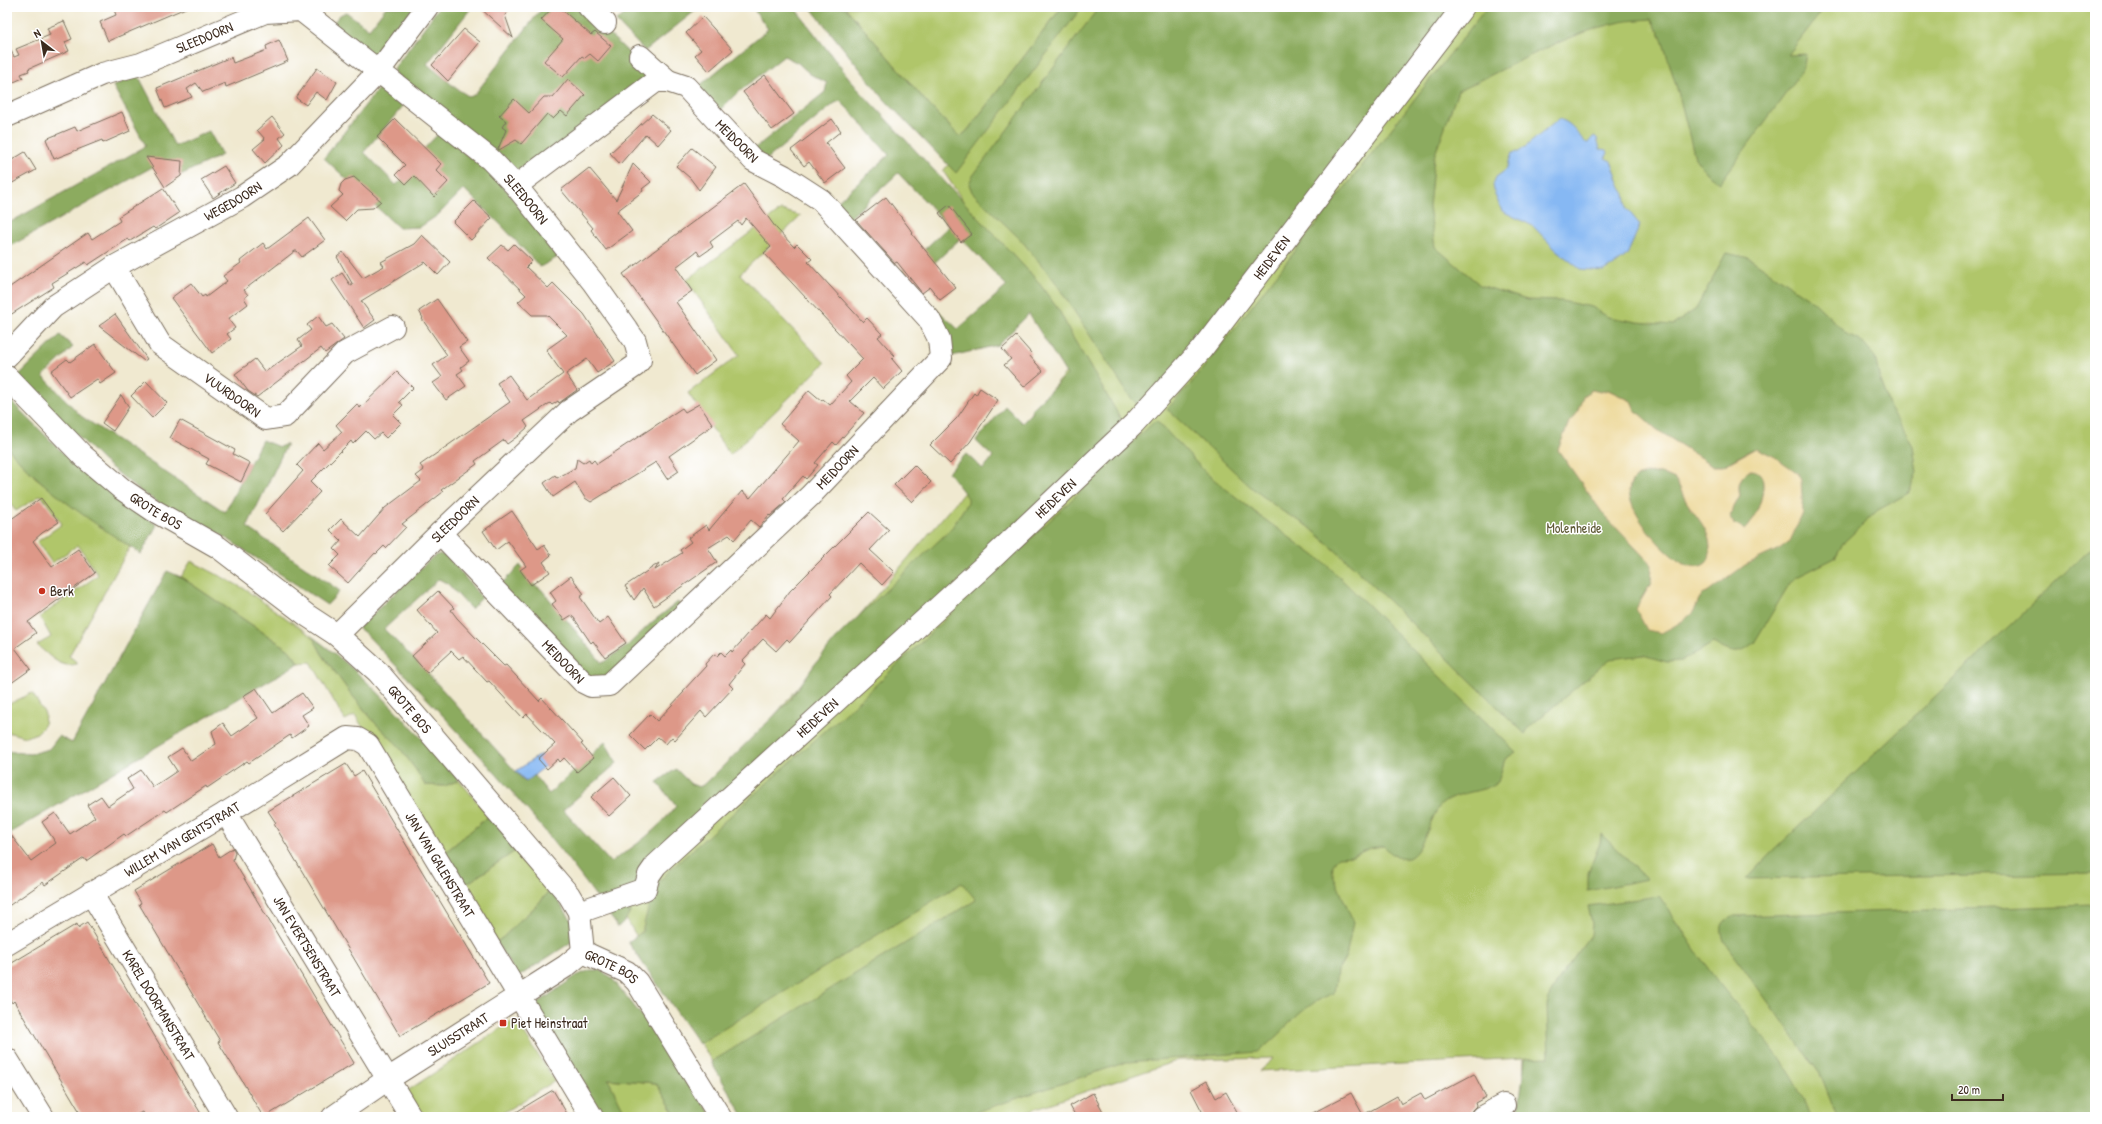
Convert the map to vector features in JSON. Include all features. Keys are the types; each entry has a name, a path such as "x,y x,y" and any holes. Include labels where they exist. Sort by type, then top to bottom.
{"street":[{"name":"WEGEDOORN","path":"7,356 53,307 114,267 242,197 289,165 378,72 427,7"},
{"path":"589,7 605,23"},
{"name":"HEIDEVEN","path":"579,912 645,889 649,875 656,865 974,576 1134,424 1201,350 1463,7"},
{"name":"SLEEDOORN","path":"7,116 102,74 141,64 265,12 301,10 490,159 516,186 597,288 635,342 640,360 635,366 570,410 440,533 337,635"},
{"name":"MEIDOORN","path":"440,533 583,682 592,686 609,685 810,496 941,358 940,339 929,319 821,200 784,176 753,160 686,87 668,81 640,56"},
{"path":"516,186 656,81 668,81"},
{"name":"VUURDOORN","path":"114,267 160,344 266,419 285,416 345,353 393,327"},
{"name":"GROTE BOS","path":"7,377 84,456 122,489 153,510 218,547 308,616 337,635 378,672 569,895 579,912 584,952 627,972 637,982 720,1117"},
{"name":"WILLEM VAN GENTSTRAAT","path":"7,944 226,813 347,738 358,739"},
{"name":"JAN VAN GALENSTRAAT","path":"358,739 368,745 517,995"},
{"name":"JAN EVERTSENSTRAAT","path":"226,813 411,1117"},
{"name":"KAREL DOORMANSTRAAT","path":"90,893 226,1117"},
{"name":"SLUISSTRAAT","path":"333,1117 388,1079 517,995 566,966 584,952"},
{"path":"517,995 592,1117"},
{"path":"7,1059 42,1117"},
{"path":"1482,1117 1504,1105"}],"green space":[{"path":"386,7 414,7 381,55 374,55 332,24 340,15 346,12 369,29"},
{"path":"439,7 472,7 427,64 457,89 470,97 475,94 543,7 580,7 656,78 519,172 397,76 394,69"},
{"path":"634,7 700,7 645,51 616,21"},
{"path":"752,7 794,7 856,87 1036,279 1060,312 1072,336 1125,426 636,884 632,908 627,917 618,927 560,849 529,811 398,668 365,633 358,628 434,556 440,554 448,557 482,598 471,609 448,584 439,579 384,629 424,669 525,782 534,775 549,794 605,742 617,763 563,810 610,862 646,837 676,806 657,782 676,769 691,784 699,787 705,784 790,700 815,664 841,633 951,529 968,502 968,498 948,472 966,454 983,469 993,457 976,441 1005,406 1022,423 1033,412 1031,409 1067,375 1029,314 998,345 952,356 917,316 932,305 958,329 1007,286 961,238 899,296 888,284 949,226 898,173 837,230 823,215 889,155 840,101 835,103 761,164 750,152 825,92 827,83 810,74 798,63 784,56 735,95 715,115 693,91 768,29"},
{"path":"810,7 845,7 929,105 960,137 967,131 1062,7 1082,7 956,173 885,100"},
{"path":"845,7 1062,7 967,131 960,137 929,105"},
{"name":"Molenheide","path":"1082,7 2095,7 2095,1117 1523,1117 1524,1058 1259,1071 1274,1058 1179,1060 1010,1117 745,1117 616,902 1073,364 943,171"},
{"path":"1099,7 1456,7 1183,365 1137,404 1130,397 1054,280 1021,240 972,192 969,184 972,177"},
{"path":"1487,7 1825,7 1788,55 1806,54 1803,70 1720,183 1706,173 1695,158 1679,95 1661,36 1651,19 1621,22 1579,34 1458,91 1434,157 1429,207 1435,247 1480,285 1527,300 1561,301 1592,307 1608,317 1637,322 1673,325 1696,309 1726,253 1749,258 1814,302 1848,335 1859,339 1875,357 1880,381 1891,410 1900,422 1913,446 1917,472 1908,494 1878,510 1843,543 1835,558 1797,577 1790,583 1754,643 1744,651 1729,651 1713,643 1682,661 1667,662 1643,655 1610,659 1529,727 1525,734 1355,568 1308,526 1282,511 1252,488 1167,409 1189,386","holes":["1592,390 1600,392 1608,390 1631,401 1635,410 1656,429 1713,466 1722,466 1753,449 1790,541 1779,549 1744,565 1701,596 1692,613 1672,626 1640,600 1651,583 1652,565 1604,515 1558,450 1569,422 1576,415 1584,395"]},
{"path":"138,75 175,146 209,131 222,155 174,178 163,161 7,248 7,224 146,146 113,86"},
{"path":"378,89 385,92 403,106 364,152 396,185 411,170 382,143 396,127 422,151 439,133 499,180 558,257 540,267 502,226 464,189 438,215 420,227 399,228 324,158"},
{"path":"781,210 801,216 740,274 825,363 730,455 688,393 739,355 686,280"},
{"path":"60,335 73,347 43,376 81,416 225,512 262,440 279,447 287,444 247,527 340,591 327,605 220,534 169,509 140,491 102,460 18,376"},
{"path":"7,397 78,468 157,525 141,554 53,492 21,463 7,447"},
{"path":"1156,420 1207,474 1260,516 1326,564 1516,752 1505,759 1498,782 1485,789 1455,796 1442,804 1436,811 1420,845 1414,854 1406,859 1396,856 1384,846 1370,848 1353,856 1339,857 1334,862 1333,874 1353,922 1346,957 1337,971 1334,993 1311,1005 1258,1052 1127,1062 961,1117 744,1117 711,1062 976,900 962,883 699,1044 628,942 642,932 652,893 657,884 671,869 863,697"},
{"path":"7,447 36,478 130,547 69,656 78,663 72,665 67,665 56,661 37,645 51,637 40,617 98,575 78,545 52,563 37,542 62,524 41,495 16,511 7,499"},
{"path":"1750,470 1758,472 1762,478 1763,486 1759,507 1745,530 1735,525 1729,516 1740,496 1740,481"},
{"path":"1661,473 1675,479 1686,501 1708,535 1710,555 1706,563 1701,566 1694,567 1686,565 1667,552 1646,528 1637,515 1631,502 1629,490 1636,478 1646,474"},
{"path":"2095,544 2095,873 1746,879 1770,854"},
{"path":"191,561 243,588 313,637 322,654 348,690 376,724 397,744 425,785 445,786 459,780 489,816 442,855 355,715 345,720 311,662 299,663 289,650 181,577"},
{"path":"520,565 531,583 541,589 602,663 627,646 651,623 678,602 687,615 626,677 583,681 499,586"},
{"path":"167,571 181,577 289,650 299,663 7,835 7,751 30,754 49,749 59,736 72,743"},
{"path":"313,637 372,686 459,780 445,786 425,785 397,744 376,724 348,690 322,654"},
{"path":"32,693 45,714 44,726 37,733 26,737 7,732 7,705"},
{"path":"489,816 518,849 462,887 442,855"},
{"path":"1601,834 1647,879 1588,891 1588,873 1600,843"},
{"path":"518,849 550,890 505,936 496,942 462,887"},
{"path":"550,890 578,929 573,941 518,977 496,942 505,936"},
{"path":"1659,896 1712,974 1780,1060 1802,1097 1810,1117 1518,1117 1525,1058 1549,1057 1547,1006 1550,994 1565,970 1591,935 1592,924 1588,906"},
{"path":"2095,905 2095,1117 1837,1117 1820,1074 1724,941 1722,932 1722,925 1724,922 1735,916"},
{"path":"590,970 599,970 611,977 646,1021 713,1117 677,1117 656,1083 608,1079 627,1117 602,1117 535,1005 576,976"},
{"path":"515,1019 555,1081 496,1117 418,1117 404,1093"},
{"path":"607,1079 656,1083 677,1117 627,1117"}],"sand":[{"path":"1592,390 1600,392 1608,390 1631,401 1635,410 1656,429 1713,466 1723,466 1756,448 1775,457 1798,473 1801,481 1803,513 1790,541 1779,549 1745,565 1701,596 1695,610 1678,624 1661,633 1647,630 1636,609 1651,583 1652,565 1604,515 1558,450 1569,422 1576,415 1584,395","holes":["1750,470 1758,472 1762,478 1763,486 1759,507 1745,530 1734,524 1729,516 1740,496 1740,481","1661,473 1675,479 1686,501 1708,535 1710,555 1706,563 1701,566 1696,567 1686,565 1666,551 1654,539 1635,510 1630,497 1630,485 1637,477"]}],"water":[{"path":"1559,119 1570,125 1585,142 1588,143 1594,136 1597,138 1600,149 1607,150 1608,153 1605,158 1611,161 1621,188 1625,194 1627,209 1640,225 1627,255 1604,271 1580,269 1555,249 1533,226 1502,211 1495,195 1493,185 1496,177 1506,170 1512,153 1519,152"},
{"path":"541,754 549,763 526,782 516,771"}],"building":[{"path":"113,7 188,7 108,41 100,22 116,15"},
{"path":"479,7 512,7 505,15 513,38"},
{"path":"553,7 559,7 591,35 595,32 611,46 598,61 590,54 585,58 582,56 563,77 544,61 563,39 541,20"},
{"path":"703,17 733,50 709,71 695,55 701,50 686,33"},
{"path":"64,21 72,39 65,42 69,51 28,69 29,71 21,74 23,78 7,85 7,42 14,57 19,55 16,49 50,35 47,28"},
{"path":"464,29 480,42 448,81 432,65"},
{"path":"279,40 288,61 226,87 225,83 203,92 196,83 187,89 192,97 165,108 157,88 231,57 233,63 267,50 266,46"},
{"path":"317,68 337,82 327,100 316,92 306,105 296,98"},
{"path":"765,75 794,114 772,130 743,92"},
{"path":"568,79 585,95 567,116 561,111 553,119 547,114 521,144 516,140 499,150 498,149 506,130 502,127 506,121 499,116 514,99 529,113 544,97 553,97"},
{"path":"122,112 130,131 103,143 102,140 54,159 46,139 75,127 77,131"},
{"path":"652,114 671,130 658,145 646,134 620,164 610,153"},
{"path":"272,117 285,133 279,138 284,145 265,163 253,149 265,139 257,130"},
{"path":"395,119 441,164 436,170 448,182 434,197 414,176 406,184 396,174 405,165 377,137"},
{"path":"832,119 841,131 826,143 845,168 825,183 809,162 804,166 791,150"},
{"path":"692,148 716,167 699,190 690,178 676,166"},
{"path":"25,152 36,170 7,186 7,163"},
{"path":"146,157 182,161 181,176 165,187"},
{"path":"633,164 651,182 642,189 643,191 617,211 632,231 606,250 591,230 593,228 561,190 589,168 616,200"},
{"path":"224,166 235,183 213,198 201,180"},
{"path":"354,177 381,201 373,208 357,209 345,221 330,207 343,195 339,191 341,184 345,180"},
{"path":"744,184 776,228 794,247 797,244 812,259 808,262 863,322 867,318 882,334 878,337 895,356 892,359 902,371 883,389 873,378 850,401 864,413 836,445 833,442 815,463 818,465 806,479 803,476 783,499 786,502 770,516 769,515 759,527 751,520 734,540 729,535 708,548 717,562 654,606 643,588 634,600 625,586 659,563 655,570 682,553 680,550 691,542 688,538 706,525 709,530 742,491 750,498 799,441 780,424 809,390 822,401 823,399 830,405 851,382 846,376 863,359 764,253 771,247 746,218 741,225 738,221 710,242 713,247 700,256 697,251 676,267 692,291 676,302 716,360 695,375 623,274"},
{"path":"163,188 179,213 155,229 153,227 130,241 128,239 88,265 86,262 52,283 54,287 7,317 7,289 88,233 92,239 120,221 118,217"},
{"path":"886,197 913,233 912,234 956,288 940,300 930,287 922,293 897,262 895,263 856,220"},
{"path":"474,201 492,218 471,240 453,222"},
{"path":"949,205 972,234 961,242 939,213"},
{"path":"309,218 325,240 302,257 297,251 295,251 244,290 248,295 244,298 248,304 228,319 235,328 227,334 231,339 212,353 171,298 191,283 202,297 205,295 206,297 227,281 223,276 241,263 240,261 263,243 267,249"},
{"path":"422,235 450,262 438,275 425,262 361,301 375,320 364,328 332,280 342,273 351,286 353,285 337,257 343,252 363,278 384,266 381,262 414,244"},
{"path":"514,244 532,261 526,267 548,288 553,283 584,314 615,361 597,373 587,359 566,374 577,390 559,403 558,401 552,405 550,403 524,421 528,427 518,436 507,444 504,440 475,461 477,464 441,490 443,492 402,524 406,527 386,548 384,546 376,554 375,553 348,583 329,566 340,555 334,549 341,541 330,530 341,519 360,537 385,508 421,481 416,476 424,470 420,465 510,402 497,383 509,375 527,400 563,374 546,350 567,335 547,315 532,315 518,302 526,295 488,258 502,245 508,250"},
{"path":"437,299 467,342 459,347 469,361 461,367 463,370 457,374 466,386 446,400 433,383 442,377 433,365 447,355 422,319 423,318 419,311"},
{"path":"115,314 147,359 144,361 99,326"},
{"path":"318,316 326,327 332,324 344,339 325,353 321,348 257,397 248,391 235,374 255,359 265,372 302,346 298,340 311,330 307,325"},
{"path":"1016,336 1031,353 1029,355 1043,371 1024,387 1004,365 1011,359 1002,349"},
{"path":"95,344 116,373 100,384 97,379 70,397 51,371 67,359 70,362"},
{"path":"397,372 413,388 399,402 403,405 393,415 401,423 386,438 381,433 374,439 366,431 353,444 351,441 310,482 320,492 283,531 265,514 303,471 297,465 318,443 323,449 342,432 336,425 357,404 360,408"},
{"path":"146,381 167,403 152,418 131,396"},
{"path":"980,388 998,400 970,442 950,464 930,445 957,418 974,393 976,395"},
{"path":"121,395 129,407 113,431 102,423"},
{"path":"699,404 713,425 669,456 679,471 667,479 656,462 591,502 585,498 575,482 553,497 544,483 555,475 557,478 575,468 577,459 583,463 589,459 591,463 594,460 597,464 682,408 685,412"},
{"path":"180,420 235,450 233,454 250,463 241,482 206,464 209,459 170,438"},
{"path":"914,465 931,482 912,502 894,485"},
{"name":"Berk","path":"41,498 59,522 33,541 52,567 78,549 95,573 28,622 36,633 15,648 31,669 7,686 7,522"},
{"path":"512,511 538,549 544,545 551,555 543,562 550,572 531,585 520,570 526,566 508,541 496,550 483,531"},
{"path":"869,512 889,530 870,550 894,572 882,585 859,563 830,594 832,596 790,642 787,639 776,651 763,639 742,661 745,664 729,684 733,688 706,717 701,711 675,740 672,737 666,744 658,737 645,750 630,735 650,714 657,721 684,692 683,691 706,666 705,664 714,654 717,656 721,652 725,656 731,650 732,652 766,614 770,618 790,591"},
{"path":"571,576 584,594 580,597 599,624 608,617 626,643 605,657 593,641 591,643 572,615 564,620 552,604 556,601 550,592"},
{"path":"438,591 454,608 451,610 457,618 477,639 504,666 506,665 539,701 542,698 583,743 581,744 593,758 577,772 564,758 560,762 558,759 547,769 538,759 555,744 527,714 523,718 489,681 487,682 463,656 459,659 451,651 427,673 412,656 437,633 417,610"},
{"path":"256,688 273,713 302,693 313,708 302,715 309,726 292,738 290,735 249,763 247,761 207,788 206,786 167,812 165,810 126,836 124,834 86,861 84,858 45,885 43,882 7,907 7,830 31,861 56,843 42,822 55,813 70,834 95,817 87,805 101,796 108,806 133,789 127,779 141,770 153,787 177,771 168,757 182,748 191,761 216,744 212,731 223,723 232,736 258,718 243,696"},
{"path":"346,764 354,776 362,771 489,983 400,1036 274,824 276,823 268,811"},
{"path":"614,777 631,796 609,816 591,797"},
{"path":"212,844 219,857 233,848 235,852 233,860 354,1063 268,1115 262,1115 218,1042 220,1041 139,904 141,903 134,891"},
{"path":"87,922 203,1117 145,1117 142,1112 133,1117 83,1117 14,1001 12,1003 7,994 7,966 77,924 78,928"},
{"path":"1474,1074 1486,1097 1475,1103 1476,1106 1472,1110 1470,1117 1305,1117 1351,1093 1363,1115 1397,1096 1401,1104 1421,1093 1425,1100"},
{"path":"1207,1081 1216,1098 1226,1092 1240,1117 1205,1117 1191,1090"},
{"path":"553,1090 569,1117 508,1117 536,1100"},
{"path":"1093,1093 1106,1117 1076,1117 1070,1106"}],"place":[{"name":"Berk","path":"42,591"},
{"name":"Piet Heinstraat","path":"503,1023"}]}
